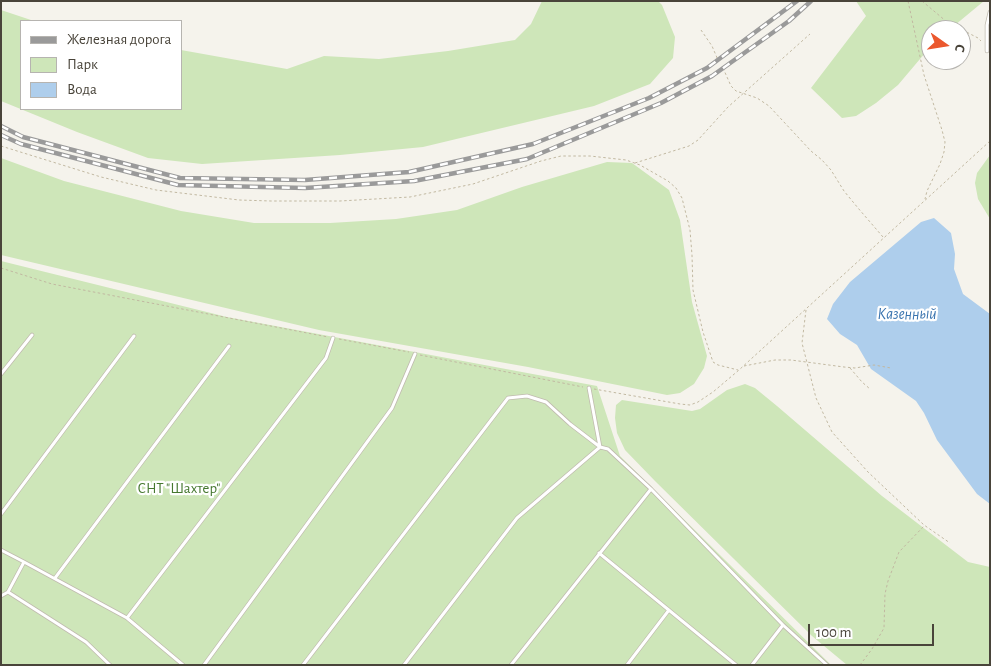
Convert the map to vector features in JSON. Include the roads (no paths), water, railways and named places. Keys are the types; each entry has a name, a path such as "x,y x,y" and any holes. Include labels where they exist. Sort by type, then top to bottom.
{"lane":[{"path":"987,51 987,25 990,12"},
{"path":"1,374 32,335"},
{"path":"1,514 134,336"},
{"path":"127,618 326,358 333,338"},
{"path":"55,578 229,346"},
{"path":"204,665 392,408 415,354"},
{"path":"589,388 600,446"},
{"path":"303,665 508,398 527,396 546,402 570,424 600,446 608,449 651,489 783,625 827,665"},
{"path":"404,665 517,518 600,446"},
{"path":"511,665 651,489"},
{"path":"1,550 127,618 183,665"},
{"path":"599,553 736,665"},
{"path":"1,596 8,592 24,562"},
{"path":"8,592 86,642 110,665"},
{"path":"627,665 669,610"},
{"path":"752,665 783,625"}],"water":[{"name":"Казенный","path":"934,218 951,233 955,254 954,269 963,294 990,314 990,504 977,494 937,440 916,401 871,369 857,345 840,334 827,319 833,304 850,282 921,222"}],"railway":[{"path":"1,126 23,137 180,178 305,180 409,172 533,144 649,98 707,68 797,1"},
{"path":"1,135 21,144 178,185 305,188 414,181 527,159 661,103 712,76 789,21 811,1"}],"park label":[{"name":"СНТ \"Шахтер\"","path":"179,488"}]}
